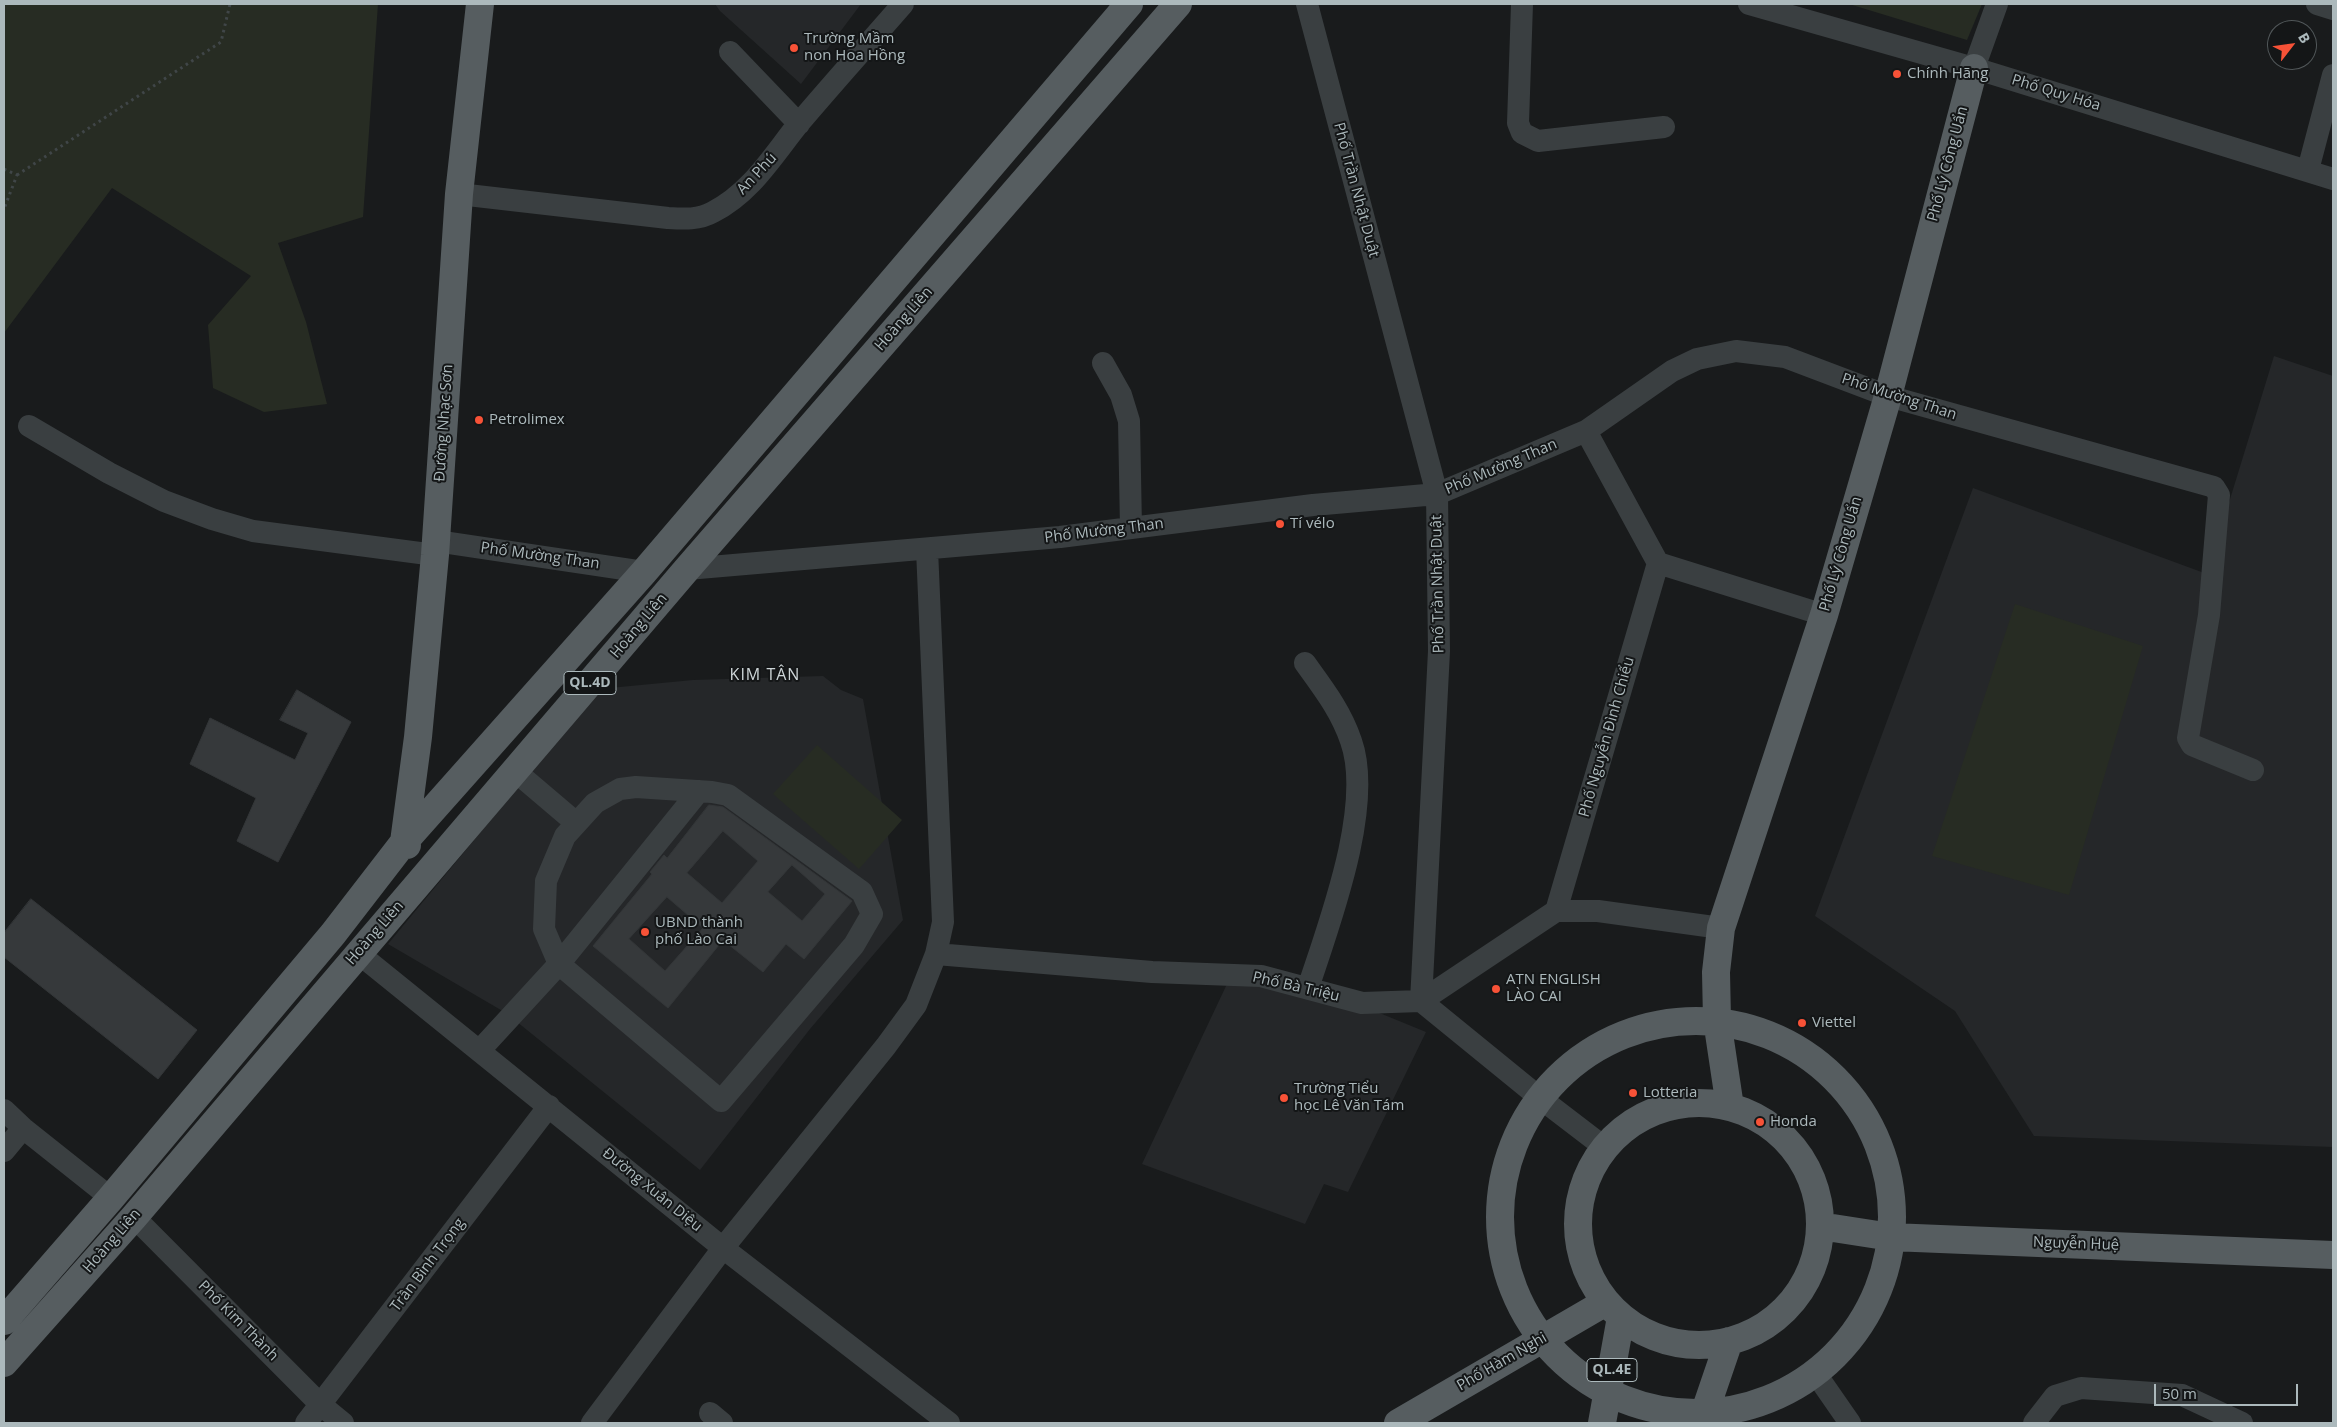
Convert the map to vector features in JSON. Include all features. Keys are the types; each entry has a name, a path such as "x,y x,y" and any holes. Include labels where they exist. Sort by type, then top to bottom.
{"main road":[{"name":"Đường Nhạc Sơn","path":"404,842 418,738 436,548 460,194 480,4"},
{"name":"Hoàng Liên","path":"4,1321 111,1198 333,934 404,842 644,572 1129,4"},
{"name":"Hoàng Liên","path":"4,1363 134,1217 358,952 687,569 1178,4"},
{"name":"Phố Lý Công Uẩn","path":"1730,1107 1717,1020 1716,972 1721,928 1824,615 1888,396 1974,68"},
{"path":"644,572 687,569"},
{"path":"488,749 515,771"},
{"path":"404,842 428,872"},
{"path":"333,934 358,952"},
{"path":"1717,1020 1757,1030 1798,1049 1833,1076 1862,1111 1881,1151 1885,1168 1891,1194 1891,1236 1884,1278 1868,1315 1845,1347 1816,1374 1776,1398 1731,1412 1702,1418 1652,1409 1623,1400 1592,1384 1565,1364 1542,1339 1519,1302 1505,1261 1500,1218 1504,1175 1518,1134 1540,1098 1567,1068 1608,1041 1636,1030 1674,1021 1717,1020"},
{"path":"1695,1102 1730,1107 1759,1119 1766,1124 1784,1138 1804,1164 1816,1194 1820,1226 1816,1255 1806,1282 1789,1306 1768,1325 1742,1338 1713,1345 1685,1345 1658,1338 1639,1329 1614,1310 1585,1266 1578,1225 1584,1184 1604,1147 1630,1124 1661,1108 1695,1102"},
{"path":"111,1198 134,1217"},
{"name":"Nguyễn Huệ","path":"1820,1226 1891,1236 2333,1255"},
{"name":"Phố Hàm Nghi","path":"1398,1423 1542,1339 1614,1310"},
{"name":"QL.4E","path":"1602,1423 1608,1392 1614,1310"},
{"path":"1702,1418 1729,1341"}],"street":[{"name":"An Phú","path":"460,194 668,218 694,219 712,212 740,194 761,174 799,124 903,4"},
{"name":"Phố Trần Nhật Duật","path":"1307,4 1437,494 1439,650 1421,1001"},
{"path":"1522,4 1518,123 1522,133 1538,141 1664,127"},
{"name":"Phố Quy Hóa","path":"1749,4 1974,68 2333,179"},
{"name":"Phố Lý Công Uẩn","path":"1974,68 1997,4"},
{"path":"2317,4 2333,9"},
{"path":"730,52 799,124"},
{"path":"2308,170 2333,75"},
{"name":"Phố Mường Than","path":"687,569 1060,537 1313,505 1437,494 1586,431 1672,371 1697,359 1736,351 1785,357 1888,396 2214,487 2219,495 2209,615 2188,738 2192,746 2253,770"},
{"path":"1103,363 1121,396 1129,421 1131,528"},
{"name":"Phố Mường Than","path":"29,426 109,473 164,501 212,519 253,531 436,548 644,572"},
{"path":"1586,431 1658,563 1824,615"},
{"path":"592,1423 723,1248 910,1014 916,1005 936,954 943,922 927,549"},
{"name":"Phố Nguyễn Đình Chiểu","path":"1556,911 1658,563"},
{"path":"1304,663 1338,708 1352,742 1358,788 1353,829 1338,895 1308,988"},
{"path":"515,771 575,822"},
{"path":"636,787 699,791 728,795 862,892 872,914 854,945 721,1101 559,964 544,929 546,881 565,836 575,822 595,803 620,789 636,787"},
{"path":"480,1050 559,964 699,791"},
{"path":"1604,1147 1540,1098 1421,1001 1556,911 1598,911 1721,928"},
{"name":"Đường Xuân Diệu","path":"358,952 723,1248 943,1421"},
{"name":"Phố Bà Triệu","path":"936,954 1152,972 1261,976 1362,1004 1421,1001"},
{"name":"Trần Bình Trọng","path":"306,1423 549,1106"},
{"path":"4,1110 23,1128 111,1198"},
{"path":"4,1151 23,1128"},
{"name":"Phố Kim Thành","path":"134,1217 321,1405 343,1423"},
{"path":"1816,1374 1850,1423"},
{"path":"2034,1423 2055,1396 2080,1388 2182,1395 2242,1423"}],"path":[{"path":"4,209 17,175 222,42 230,4"},
{"path":"4,169 17,175"}],"shaded area":[{"path":"4,4 378,4 363,217 278,243 306,322 327,404 264,412 213,388 208,325 251,276 112,188 4,333"},
{"name":"Trường Mầm non Hoa Hồng","path":"715,4 861,4 801,84 720,11"},
{"path":"1849,4 1982,4 1967,40"},
{"path":"2274,356 2333,376 2333,1147 2034,1136 1955,1011 1815,916 1973,488 2207,574"},
{"path":"2015,604 2143,646 2069,895 1932,856"},
{"name":"UBND thành phố Lào Cai","path":"823,676 841,690 863,699 903,920 810,1029 700,1170 506,1013 388,944 599,689 693,680"},
{"path":"817,745 902,820 859,869 773,794"},
{"name":"Trường Tiểu học Lê Văn Tám","path":"1235,967 1299,980 1426,1032 1348,1192 1324,1184 1305,1224 1142,1164"}],"building":[{"path":"297,690 351,722 278,862 237,841 256,798 190,764 210,718 295,760 308,733 280,720"},
{"path":"709,805 723,807 852,901 804,959 786,944 763,972 723,940 668,1008 593,946 652,874 650,872 664,855 667,858","holes":["723,831 758,861 722,903 687,873","792,865 825,894 802,921 768,892","667,897 703,928 665,971 629,939"]},
{"path":"31,899 197,1030 158,1079 4,957 4,933"}],"place":[{"name":"Trường Mầm non Hoa Hồng","path":"794,48"},
{"name":"Chính Hãng","path":"1897,74"},
{"name":"Petrolimex","path":"479,420"},
{"name":"Tí vélo","path":"1280,524"},
{"name":"UBND thành phố Lào Cai","path":"645,932"},
{"name":"ATN ENGLISH LÀO CAI","path":"1496,989"},
{"name":"Viettel","path":"1802,1023"},
{"name":"Lotteria","path":"1633,1093"},
{"name":"Trường Tiểu học Lê Văn Tám","path":"1284,1098"},
{"name":"Honda","path":"1760,1122"}],"district":[{"name":"KIM TÂN","path":"765,675"}]}
